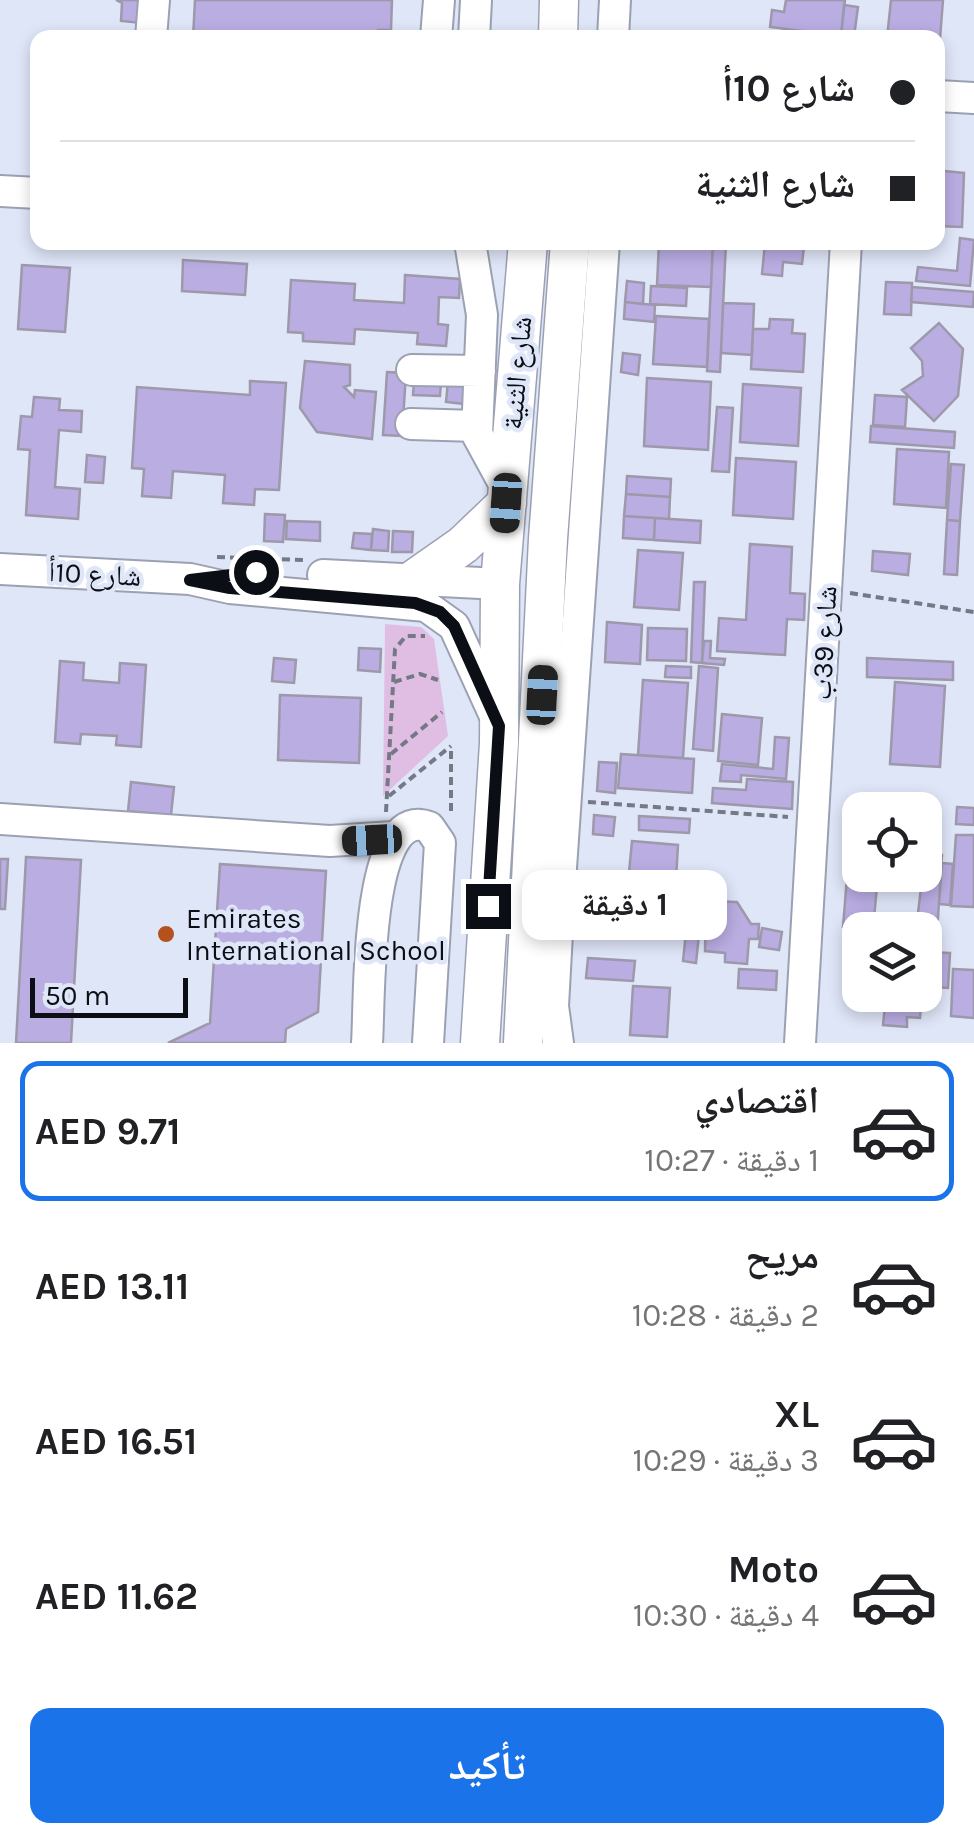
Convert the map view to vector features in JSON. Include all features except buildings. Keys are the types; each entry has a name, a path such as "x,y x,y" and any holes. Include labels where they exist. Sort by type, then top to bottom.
{"main road":[{"path":"542,30 544,0"},
{"path":"558,0 558,30"},
{"path":"583,30 585,0"},
{"name":"شارع الثنية","path":"480,1043 499,726 500,584 527,250"},
{"name":"شارع الثنية","path":"523,1043 536,852 548,539 569,250"},
{"path":"413,580 463,545 507,496"},
{"path":"500,584 519,586 528,598 520,804 525,830 536,852"}],"street":[{"path":"437,30 439,0"},
{"path":"474,30 476,0"},
{"path":"613,30 614,0"},
{"path":"945,96 974,98"},
{"path":"0,192 30,194"},
{"path":"472,250 481,296 476,426 482,450 507,496"},
{"path":"558,1043 553,1006 603,250"},
{"name":"شارع 39ب","path":"800,1043 846,250"},
{"path":"412,370 480,371"},
{"path":"411,424 476,426"},
{"name":"شارع 10أ","path":"197,568 230,588 404,602 440,612 471,654 499,726"},
{"name":"شارع 10أ","path":"0,569 197,568 500,584"},
{"path":"0,819 330,841 387,838 409,825 429,827 440,844 428,1043"},
{"path":"367,1043 378,882 387,838"},
{"path":"438,870 491,872"}],"path":[{"path":"197,568 302,560"},
{"path":"827,590 974,612"},
{"path":"387,838 397,644 411,635 430,637"},
{"path":"394,682 420,674 438,680"},
{"path":"391,754 442,712"},
{"path":"388,797 451,746"},
{"path":"568,801 813,819"}],"shaded area":[{"path":"385,624 421,627 434,639 448,736 383,796"}],"place":[{"name":"Emirates International School","path":"166,934"}],"route":[{"path":"256,572 190,580 230,588 415,603 440,612 454,626 471,654 499,726 488,906"}]}
